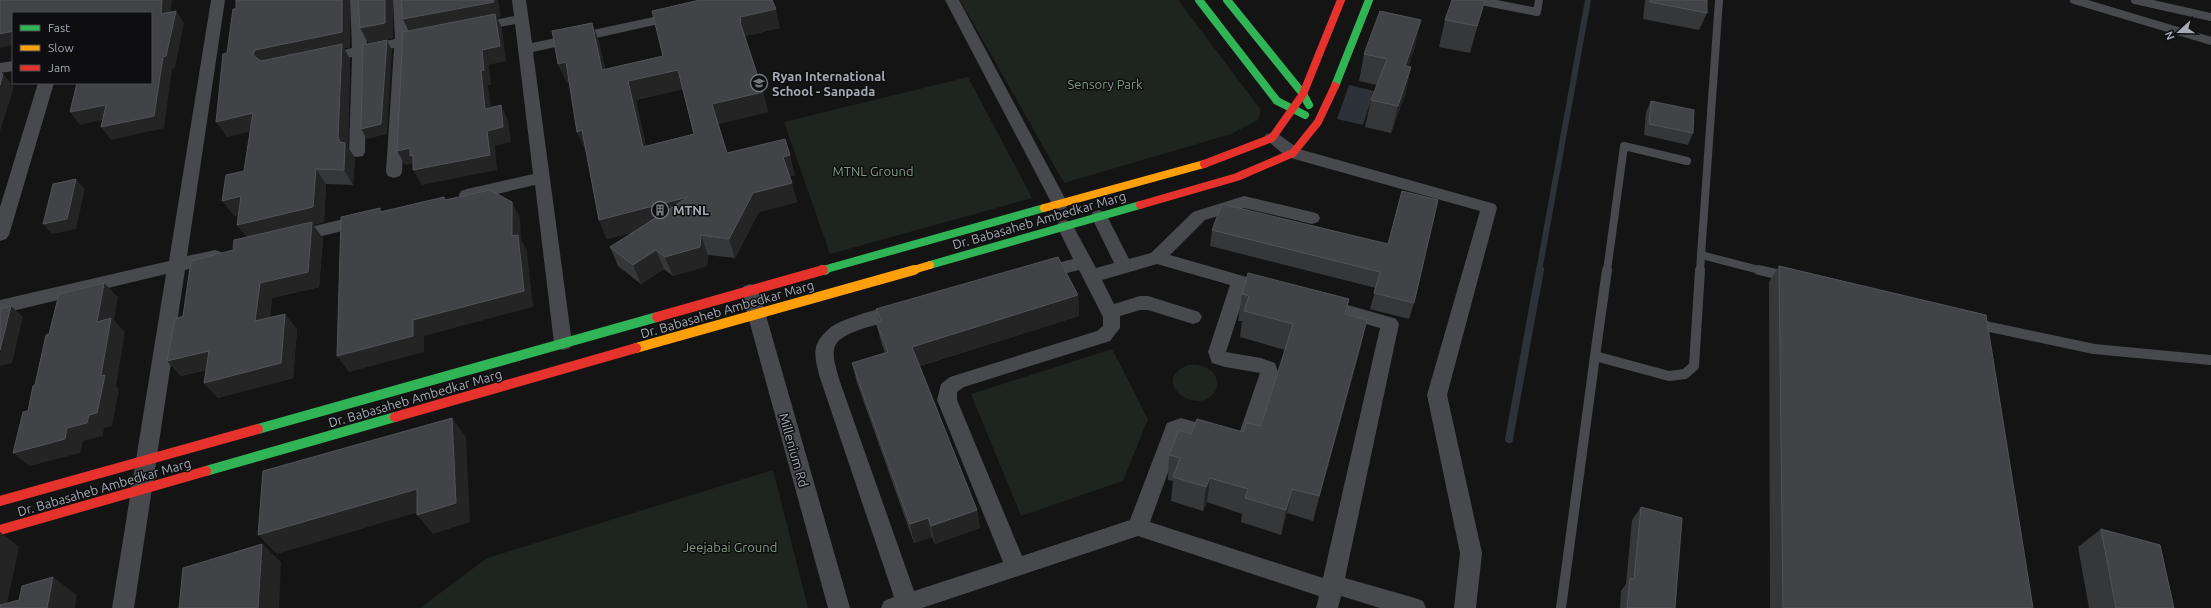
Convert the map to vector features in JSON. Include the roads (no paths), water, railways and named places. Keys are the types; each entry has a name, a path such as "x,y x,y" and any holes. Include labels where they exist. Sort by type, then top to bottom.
{"main road":[{"path":"1199,0 1277,100 1318,122"},
{"path":"1227,0 1303,94 1318,122"},
{"path":"1272,138 1303,94 1341,0"},
{"name":"Dr. Babasaheb Ambedkar Marg","path":"0,530 1237,177 1293,154 1318,122 1330,100 1369,0"},
{"name":"Dr. Babasaheb Ambedkar Marg","path":"0,501 1224,158 1272,138"}],"street":[{"path":"123,608 140,490 218,0"},
{"path":"357,0 360,52 357,152"},
{"path":"394,172 402,42 400,0"},
{"path":"519,0 563,343"},
{"path":"952,0 1060,204"},
{"path":"526,49 694,12"},
{"path":"462,31 521,19"},
{"path":"308,62 432,36"},
{"path":"0,68 12,66"},
{"path":"0,235 46,84"},
{"path":"1272,138 1293,154 1489,208 1437,395 1471,553 1465,608"},
{"path":"451,199 542,178"},
{"path":"1024,278 1087,269 1124,268 1156,258 1199,216 1244,202 1312,218"},
{"path":"275,241 382,216"},
{"path":"1099,216 1124,268"},
{"path":"1016,567 947,400 948,389 957,382 1103,336 1110,332 1113,326 1109,312 1066,226"},
{"path":"0,307 229,252"},
{"path":"1156,258 1285,295"},
{"path":"1138,528 1174,429 1181,426 1236,441 1248,436 1270,375 1268,368 1261,365 1219,358 1217,352 1240,282"},
{"name":"Millenium Rd","path":"750,291 839,608"},
{"path":"1308,301 1390,324 1330,594"},
{"path":"1109,312 1140,303 1148,303 1193,317"},
{"path":"920,307 844,329 833,335 826,344 825,359 830,379 899,606 1138,528 1330,594 1415,608"}],"lane":[{"path":"1476,0 1537,12 1539,0"},
{"path":"1596,356 1669,376 1684,374 1694,366 1719,0"},
{"path":"2074,0 2211,41"},
{"path":"2135,0 2211,17"},
{"path":"1561,608 1624,146 1687,161"},
{"path":"1701,255 1792,278"},
{"path":"1965,321 2019,334 2094,349 2151,353 2211,360"}],"waterway":[{"path":"1539,271 1588,0"},
{"path":"1509,439 1540,270"}],"place":[{"name":"Ryan International School - Sanpada","path":"759,83"},
{"name":"MTNL","path":"660,210"}],"park label":[{"name":"Sensory Park","path":"1105,84"},
{"name":"MTNL Ground","path":"873,171"},
{"name":"Jeejabai Ground","path":"730,547"}]}
